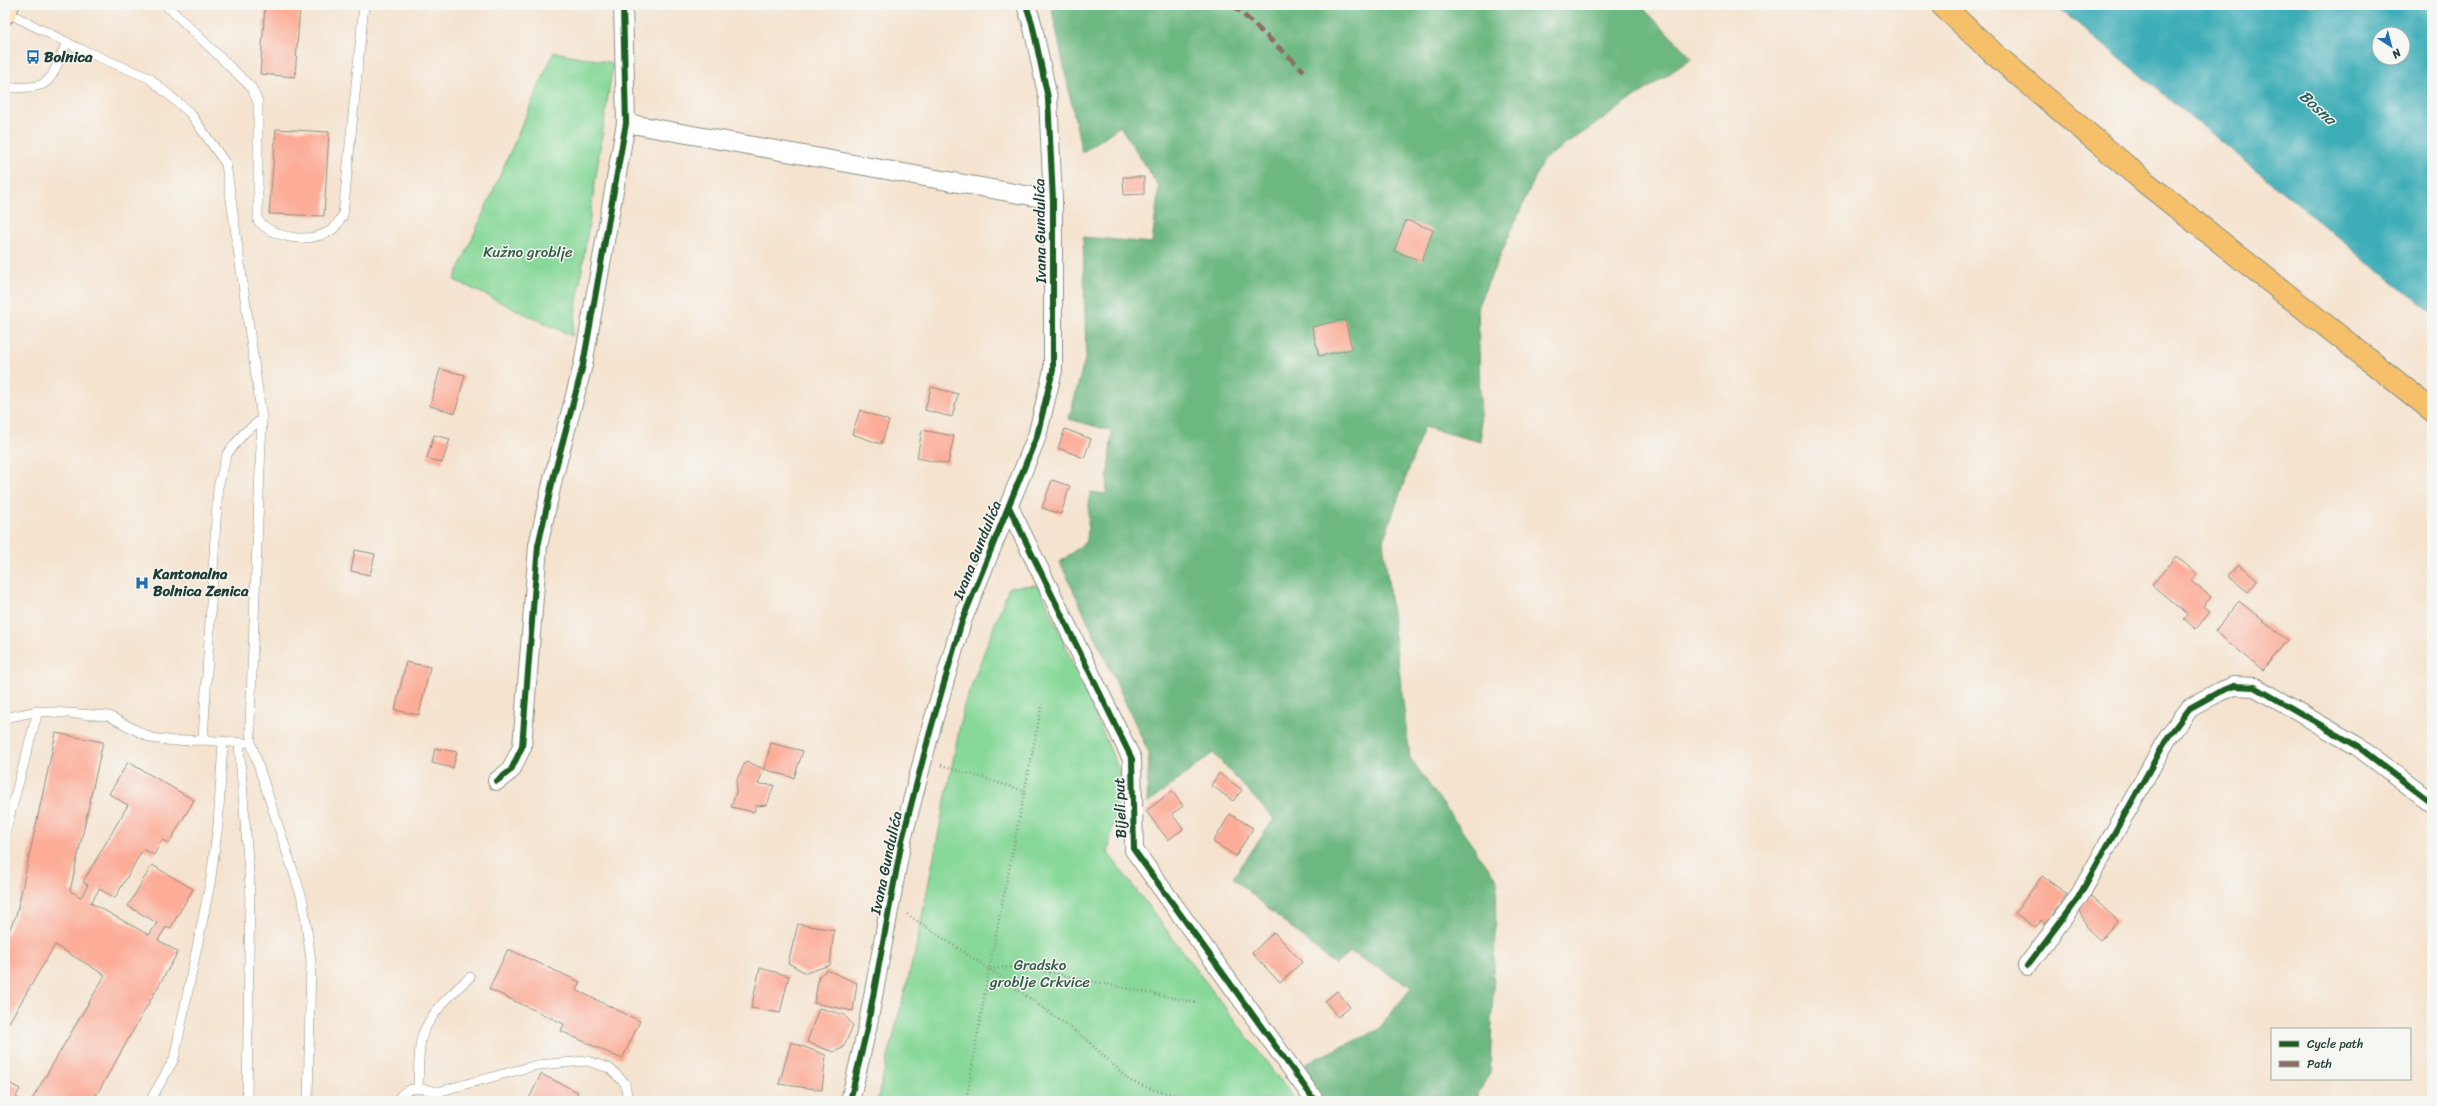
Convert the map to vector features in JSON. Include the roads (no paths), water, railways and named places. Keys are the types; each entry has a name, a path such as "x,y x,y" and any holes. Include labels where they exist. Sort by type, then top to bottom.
{"highway":[{"path":"1942,5 1993,53 2146,183 2432,410"}],"street":[{"path":"497,781 511,770 522,747 538,546 553,479 583,365 626,123 623,5"},
{"name":"Ivana Gundulića","path":"850,1101 867,1029 902,840 923,760 962,621 1038,436 1053,370 1053,200 1048,98 1032,23 1026,5"},
{"path":"626,123 1053,200"},
{"name":"Bijeli put","path":"1009,507 1132,759 1134,850 1315,1101"},
{"path":"2027,966 2078,898 2168,736 2190,708 2219,692 2234,686 2255,687 2357,746 2432,802"}],"lane":[{"path":"166,5 251,88 258,102 258,221 267,230 283,236 302,238 318,236 333,229 343,215 364,5"},
{"path":"6,10 67,42 149,78 190,113 226,164 262,419 250,722 252,743 304,908 311,961 308,1101"},
{"path":"5,88 38,87 45,84 50,79 67,42"},
{"path":"203,740 218,487 227,454 244,433 262,419"},
{"path":"5,718 38,711 109,716 151,738 174,741 203,740 252,743"},
{"path":"5,833 38,711"},
{"path":"150,1101 174,1059 210,884 218,824 223,742"},
{"path":"239,743 250,886 248,1101"},
{"path":"418,1087 421,1039 435,1013 451,993 470,977"},
{"path":"397,1101 400,1094 418,1087 439,1097 537,1065 587,1061 609,1068 625,1083 628,1101"}],"water":[{"name":"Bosna","path":"2055,5 2428,5 2432,8 2432,312 2380,272"}],"place":[{"name":"Bolnica","path":"33,57"},
{"name":"Kantonalna Bolnica Zenica","path":"142,583"}],"park label":[{"name":"Kužno groblje","path":"528,252"},
{"name":"Gradsko groblje Crkvice","path":"1040,974"}]}
